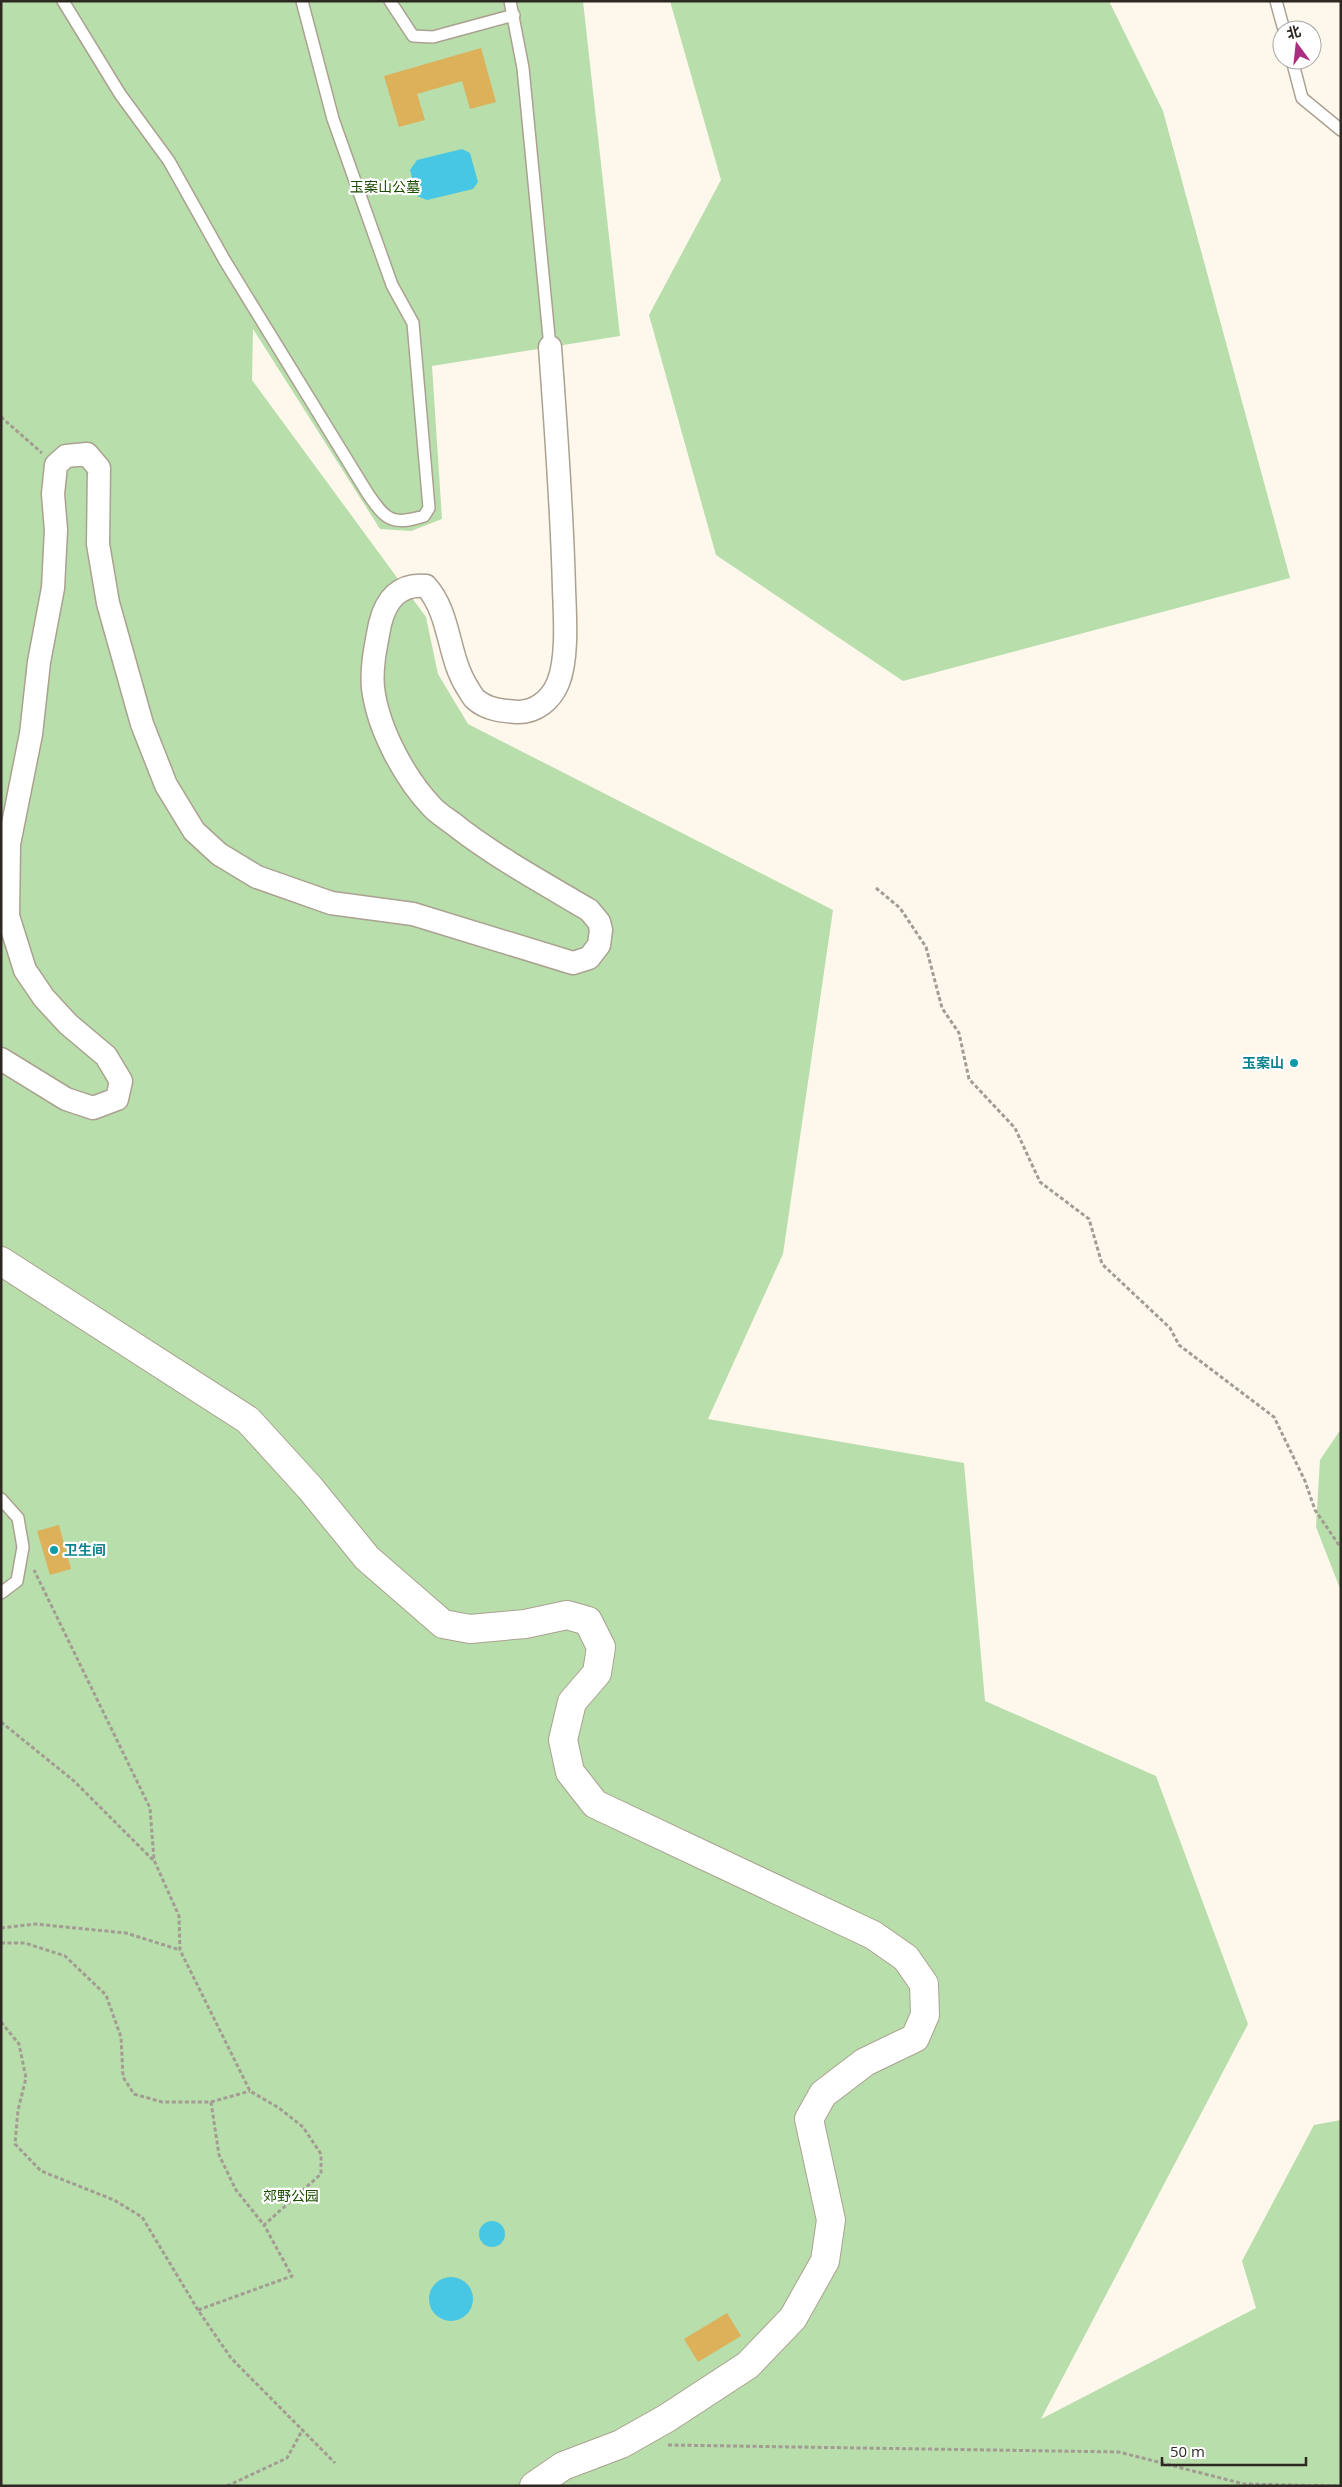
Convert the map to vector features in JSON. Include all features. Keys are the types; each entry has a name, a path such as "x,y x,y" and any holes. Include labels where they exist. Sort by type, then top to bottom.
{"street":[{"path":"1,1060 66,1099 93,1108 117,1100 121,1081 106,1056 68,1024 44,998 25,970 8,916 9,844 31,734 39,662 53,588 56,530 53,494 56,465 66,456 87,454 99,468 98,544 108,603 142,724 166,785 194,831 219,854 257,877 331,903 413,914 516,944 564,961 581,962 595,952 599,945 602,930 595,915 488,850 434,808 403,768 382,727 373,688 374,652 382,618 395,592 413,585 426,586 434,595 442,610 452,654 461,678 475,699 498,711 527,712 547,701 558,683 563,648 563,547 550,347"},
{"path":"1,1261 248,1420 310,1488 367,1558 443,1624 470,1629 525,1624 567,1614 588,1621 601,1647 597,1673 572,1702 563,1740 570,1772 595,1804 873,1935 906,1958 924,1984 925,2015 915,2038 864,2062 823,2094 809,2120 831,2220 825,2261 793,2318 748,2365 667,2418 621,2444 563,2466 534,2486"}],"lane":[{"path":"63,1 120,94 170,161 225,260 368,494 387,516 406,522 424,516 429,508 413,323 392,285 333,119 302,1"},
{"path":"390,1 413,36 433,38 514,15"},
{"path":"510,1 523,68 550,347"},
{"path":"1276,1 1281,20"},
{"path":"1295,70 1302,98 1341,130"},
{"path":"1,1499 18,1518 23,1547 17,1581 1,1593"}],"path":[{"path":"1,417 56,465"},
{"path":"876,888 900,908 926,947 942,1008 959,1033 969,1079 1015,1128 1040,1182 1089,1218 1102,1264 1170,1328 1179,1345 1274,1417 1305,1481 1314,1510 1341,1548"},
{"path":"23,1547 150,1808 154,1860 179,1916 180,1950 250,2091 279,2108 303,2127 321,2154 321,2174 264,2225"},
{"path":"1,1722 74,1781 154,1860"},
{"path":"1,1928 35,1924 126,1933 180,1950"},
{"path":"1,1943 25,1943 65,1956 106,1995 121,2037 123,2077 134,2094 162,2102 211,2102 250,2091"},
{"path":"1,2022 19,2044 26,2078 18,2110 15,2144 41,2171 114,2200 142,2217 198,2310 231,2358 335,2463"},
{"path":"198,2310 292,2276 264,2225 236,2190 219,2155 211,2102"},
{"path":"227,2486 287,2458 303,2429"},
{"path":"660,2445 1119,2452 1244,2484 1336,2486"}],"green space":[{"path":"1,1 583,1 620,336 432,366 442,519 411,531 380,529 253,329 252,380 426,617 438,674 468,724 833,910 783,1254 708,1419 964,1463 985,1701 1156,1776 1248,2024 1041,2419 1256,2308 1242,2261 1314,2125 1341,2120 1341,2486 1,2486"},
{"path":"670,1 1109,1 1163,111 1290,578 903,681 716,555 649,315 721,180"},
{"path":"1341,1429 1341,1591 1316,1527 1320,1460"}],"water":[{"path":"462,149 470,153 478,182 473,189 427,200 417,196 410,170 417,160"},
{"path":"492,2221 501,2225 505,2234 501,2243 492,2247 483,2243 479,2234 483,2225"},
{"path":"451,2277 463,2281 469,2287 473,2299 469,2311 463,2317 451,2321 439,2317 433,2311 429,2299 433,2287 439,2281"}],"building":[{"path":"481,48 496,102 470,109 462,81 417,94 425,120 399,127 384,76"},
{"name":"卫生间","path":"59,1525 71,1569 50,1575 37,1531"},
{"path":"727,2313 741,2336 698,2362 684,2339"}],"place":[{"name":"玉案山","path":"1294,1063"},
{"name":"卫生间","path":"54,1550"}],"park label":[{"name":"玉案山公墓","path":"385,187"},
{"name":"郊野公园","path":"291,2196"}]}
